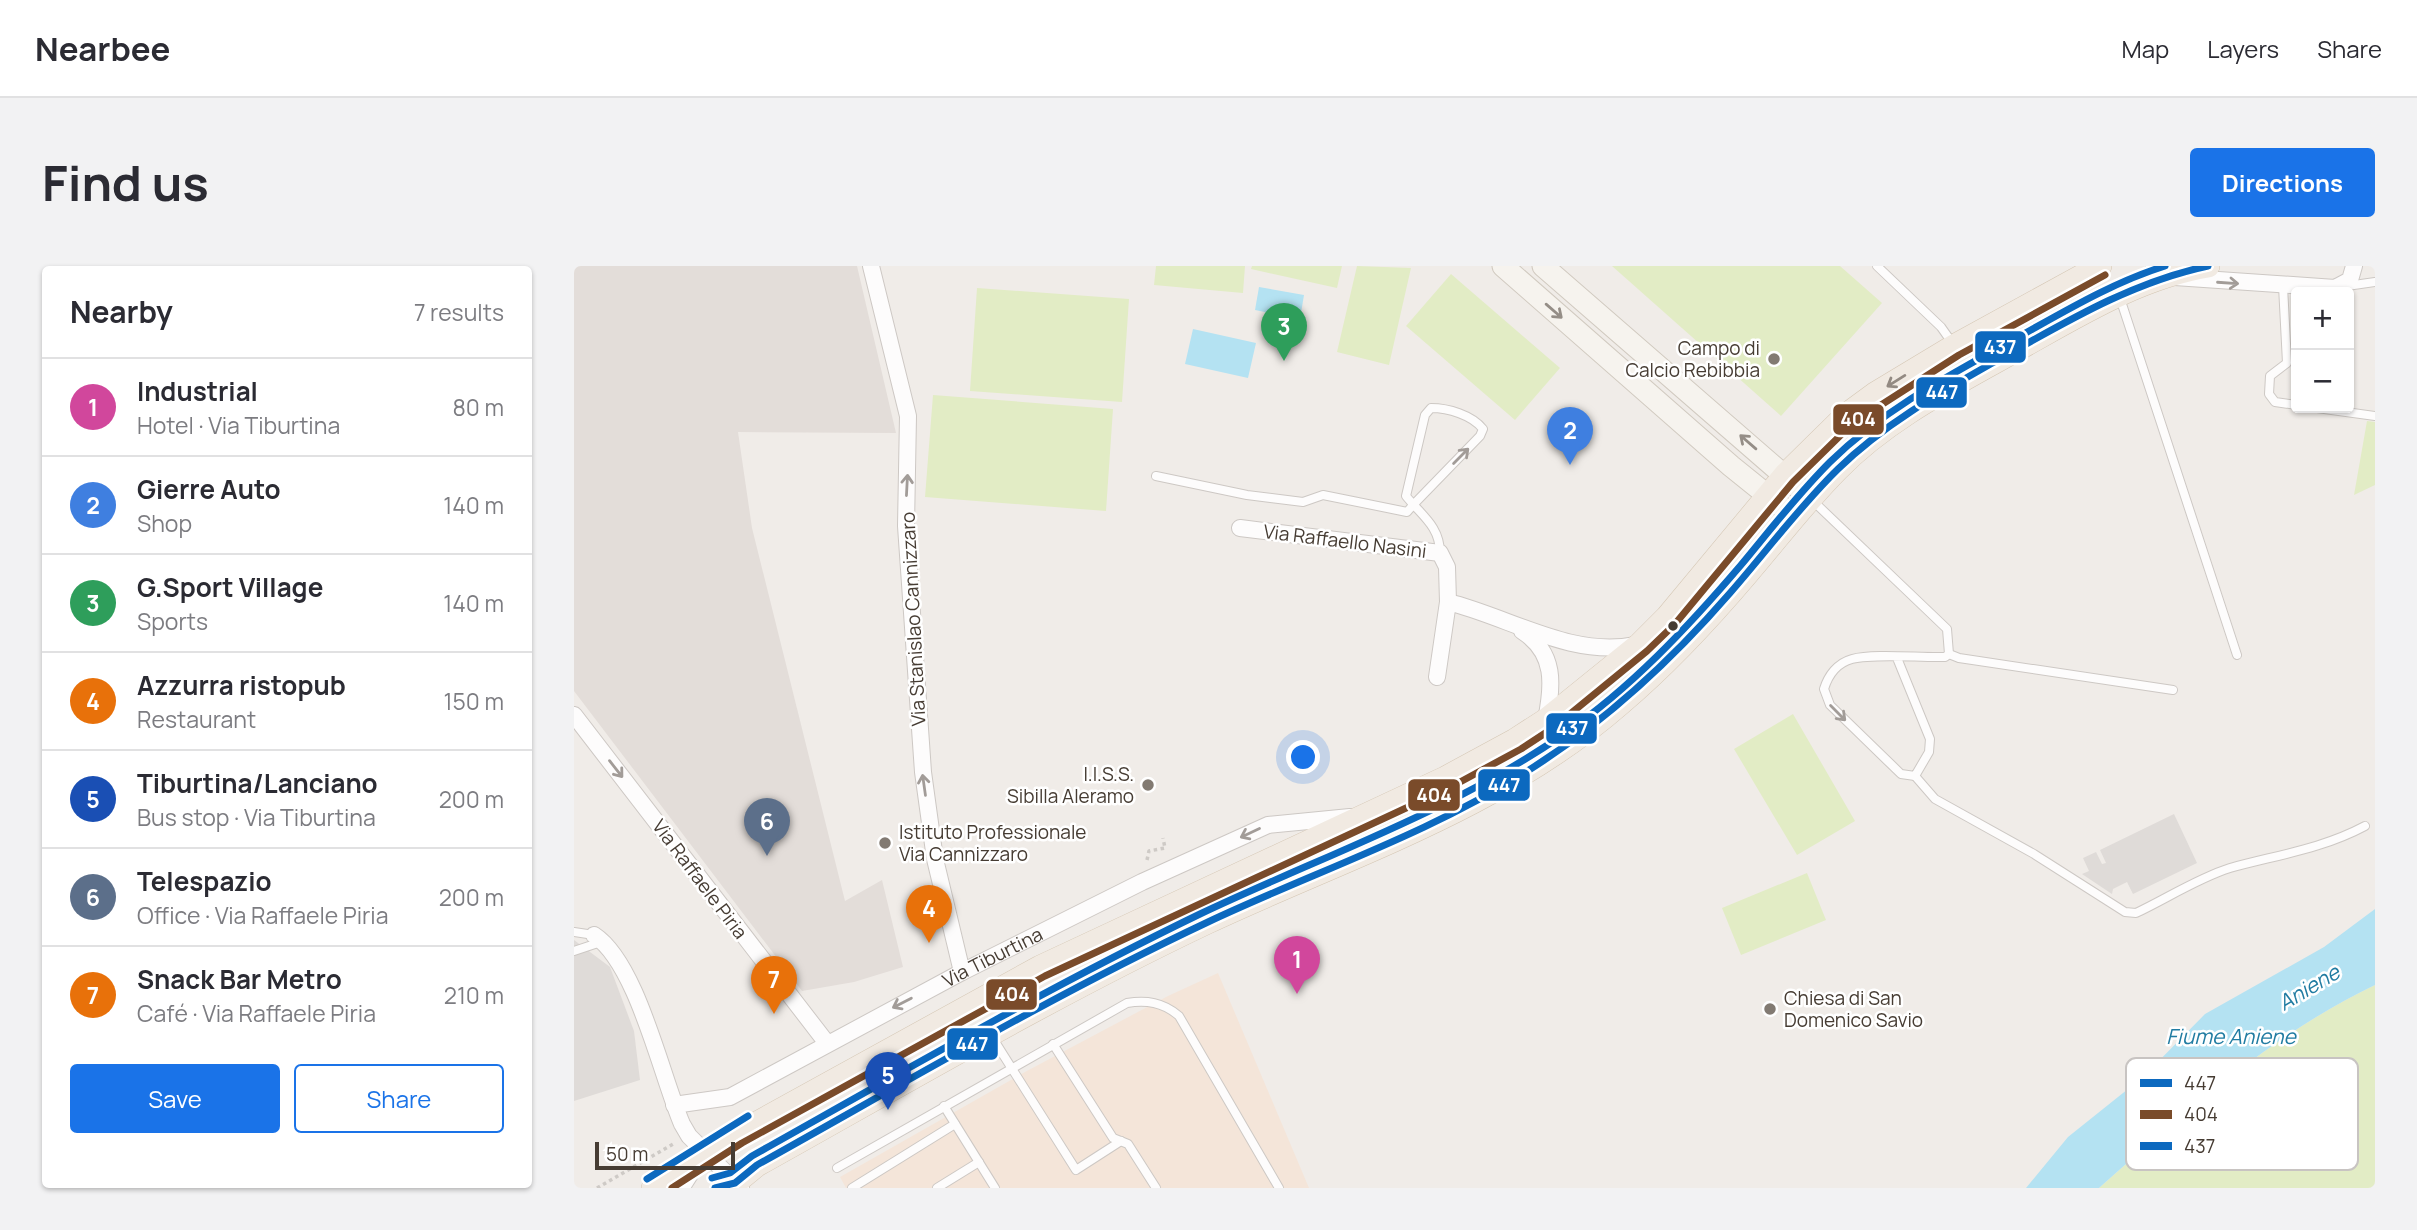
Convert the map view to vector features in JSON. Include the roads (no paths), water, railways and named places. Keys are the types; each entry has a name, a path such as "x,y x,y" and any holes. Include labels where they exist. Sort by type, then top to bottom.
{"main road":[{"name":"Via Tiburtina","path":"653,1188 706,1154 1040,967 1485,758 1546,720 1640,644 1667,617 1766,496 1846,415 1876,393 1954,346 2099,266"},
{"path":"731,1187 757,1165 991,1034 1189,931 1465,808 1546,762 1607,716 1665,662 1806,511 1852,455 1910,412 2120,295 2157,271 2208,266"}],"street":[{"name":"Via Stanislao Cannizzaro","path":"871,266 908,416 907,535 922,772 935,859 962,972"},
{"path":"1503,266 1766,496 1806,511"},
{"path":"1543,266 1785,475 1806,511"},
{"path":"2157,271 2283,286 2344,286 2350,280 2354,266"},
{"path":"1693,432 1711,411"},
{"name":"Via Raffaello Nasini","path":"1240,528 1440,553 1447,567 1448,602 1437,677"},
{"path":"1448,602 1511,624 1598,648 1640,644"},
{"path":"1511,624 1536,642 1548,662 1552,685 1546,720"},
{"name":"Via Raffaele Piria","path":"574,715 826,1042"},
{"name":"Via Tiburtina","path":"674,1105 730,1097 826,1042 962,972 1142,882 1268,825 1366,815"},
{"path":"598,938 638,1001 674,1105 689,1136 731,1187"}],"lane":[{"path":"1877,266 1941,327 1954,346"},
{"path":"2344,286 2375,282"},
{"path":"2283,286 2287,363 2270,376 2269,394 2275,402 2291,404"},
{"path":"2120,295 2237,655"},
{"path":"1156,476 1247,495 1303,502 1323,495 1407,512 1413,505 1480,436 1483,429 1478,423 1441,408 1431,408 1425,415 1406,496 1413,505 1430,520 1440,540 1440,553"},
{"path":"2353,413 2375,416"},
{"path":"1806,511 1827,516"},
{"path":"1806,511 1827,516 1947,629 1949,654"},
{"path":"1949,654 1945,657 1851,659 1829,674 1824,689 1830,705 1900,774 1915,776 1935,799 2034,854 2125,912 2136,913 2228,869 2302,852 2340,840 2365,826"},
{"path":"1949,654 1959,658 2173,690"},
{"path":"1897,658 1930,739 1929,752 1915,776"},
{"path":"574,932 598,938"},
{"path":"574,951 598,938"},
{"path":"837,1168 1126,1003 1152,1002 1172,1009 1196,1043 1277,1186 1267,1188"},
{"path":"991,1034 1076,1170 1121,1141"},
{"path":"1053,1044 1113,1138 1128,1144 1156,1188"},
{"path":"944,1106 995,1188"},
{"path":"852,1188 955,1124"},
{"path":"687,1188 706,1154"},
{"path":"937,1188 979,1162"}],"water":[{"path":"1259,287 1304,295 1300,319 1255,310"},
{"path":"1193,329 1256,343 1248,378 1185,364"},
{"name":"Fiume Aniene","path":"2375,909 2375,985 2300,1027 2256,1058 2162,1058 2205,1014 2324,947"},
{"name":"Fiume Aniene","path":"2126,1091 2126,1164 2099,1188 2026,1188 2068,1137"}],"place":[{"name":"Campo di Calcio Rebibbia","path":"1774,359"},
{"name":"G.Sport Village","path":"1284,361"},
{"name":"Gierre Auto","path":"1570,465"},
{"name":"I.I.S.S. Sibilla Aleramo","path":"1148,785"},
{"name":"Istituto Professionale Via Cannizzaro","path":"885,843"},
{"name":"Telespazio","path":"767,856"},
{"name":"Azzurra ristopub","path":"929,943"},
{"name":"Industrial","path":"1297,994"},
{"name":"Chiesa di San Domenico Savio","path":"1770,1009"},
{"name":"Snack Bar Metro","path":"774,1014"},
{"name":"Tiburtina/Lanciano","path":"888,1110"}],"water label":[{"name":"Aniene","path":"2309,988"}]}
